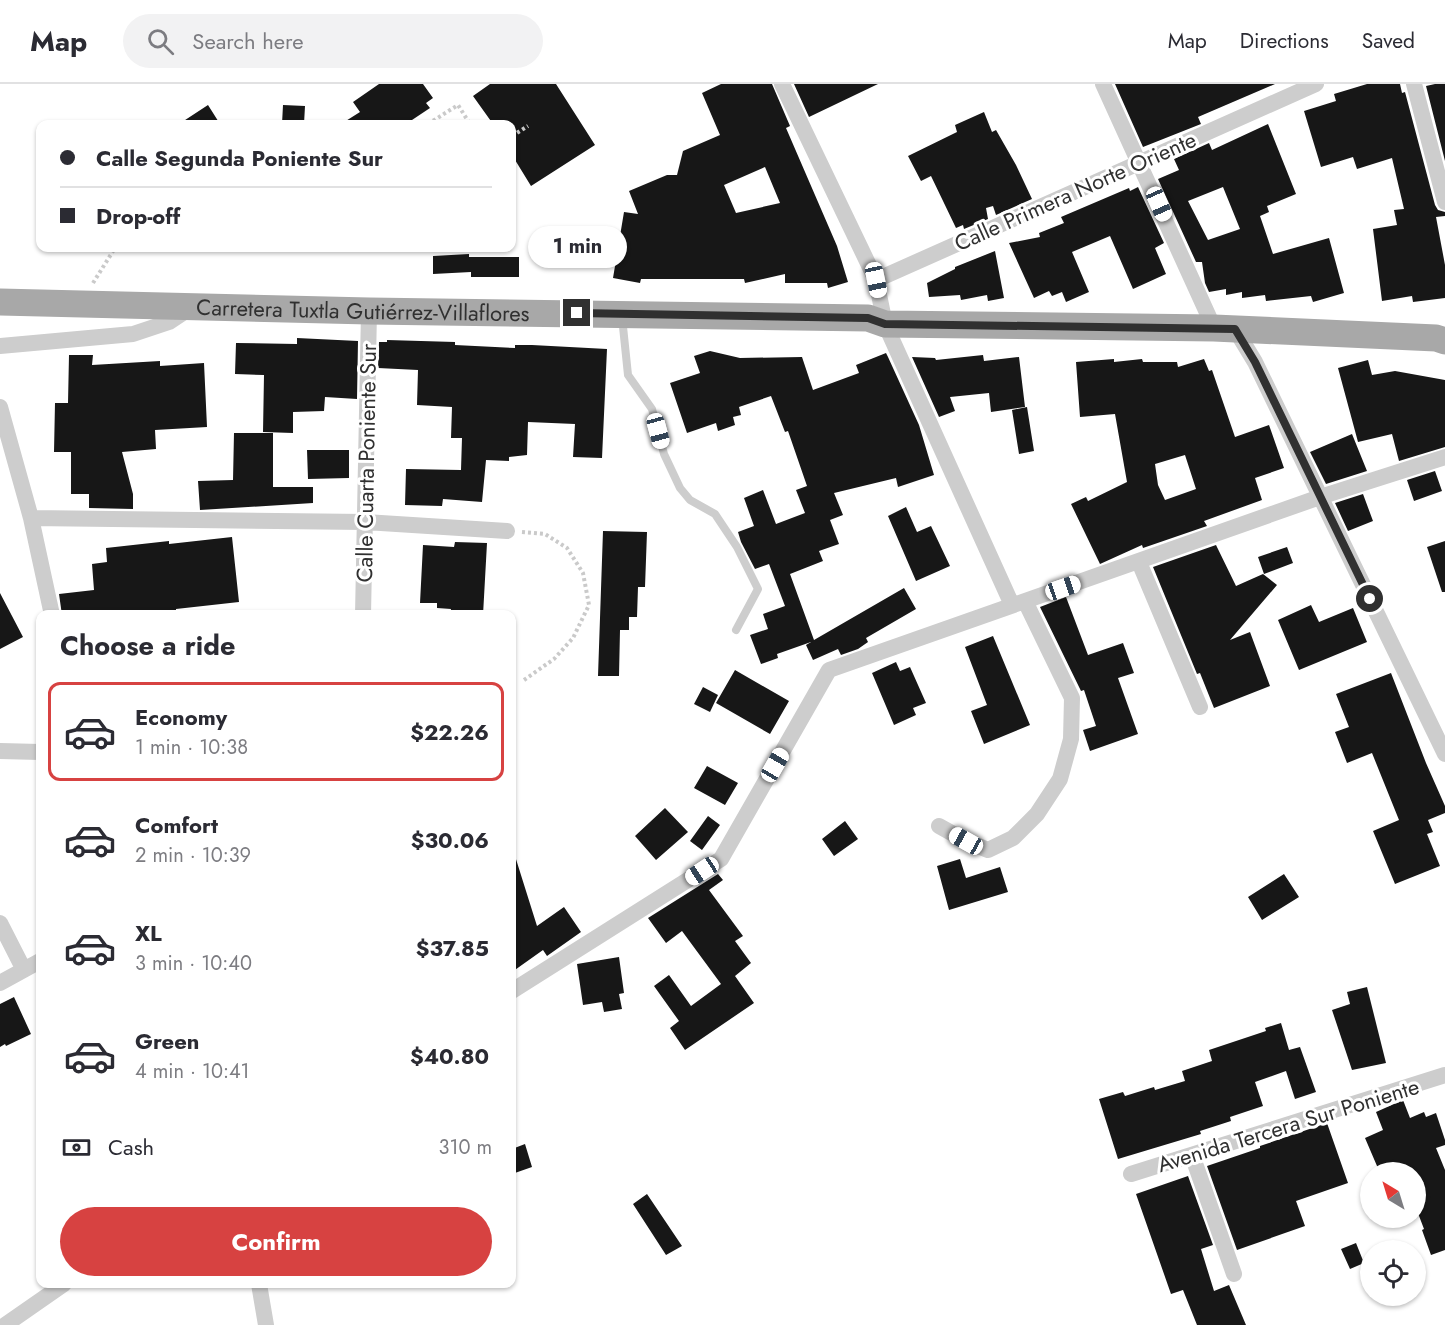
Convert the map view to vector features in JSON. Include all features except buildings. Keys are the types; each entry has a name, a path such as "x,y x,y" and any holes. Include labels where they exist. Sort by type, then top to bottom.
{"main road":[{"name":"Carretera Tuxtla Gutiérrez-Villaflores","path":"0,302 369,311 868,318 885,324 1225,328 1436,338 1445,341"}],"street":[{"path":"782,84 876,280 885,324 1019,603 1072,698 1071,739 1060,779 1037,814 1013,838 988,850 939,826"},
{"path":"1103,84 1140,163 1225,328 1255,362 1443,746"},
{"name":"Calle Primera Norte Oriente","path":"876,280 1316,84"},
{"path":"1414,84 1445,202"},
{"path":"0,345 133,334 169,322 193,305"},
{"name":"Calle Cuarta Poniente Sur","path":"363,610 369,311"},
{"path":"0,407 31,518 51,610"},
{"path":"516,989 721,859 829,670 1320,497 1445,457"},
{"path":"31,518 365,522 507,531"},
{"path":"1139,562 1200,707"},
{"path":"0,751 36,752"},
{"path":"0,923 24,970"},
{"path":"0,983 36,964"},
{"name":"Avenida Tercera Sur Poniente","path":"1131,1174 1445,1076"},
{"path":"1192,1155 1234,1274"},
{"path":"5,1325 58,1288"},
{"path":"260,1288 261,1322"}],"lane":[{"path":"622,314 627,375 652,409 663,454 680,488 690,500 715,514 737,547 758,589 736,630"}],"path":[{"path":"434,120 458,105 467,120"},
{"path":"516,134 528,126"},
{"path":"79,304 112,252"},
{"path":"507,531 545,534 567,548 583,573 589,605 573,638 554,659 524,680"}],"route":[{"path":"577,313 868,318 885,324 1235,329 1255,362 1370,599"}]}
